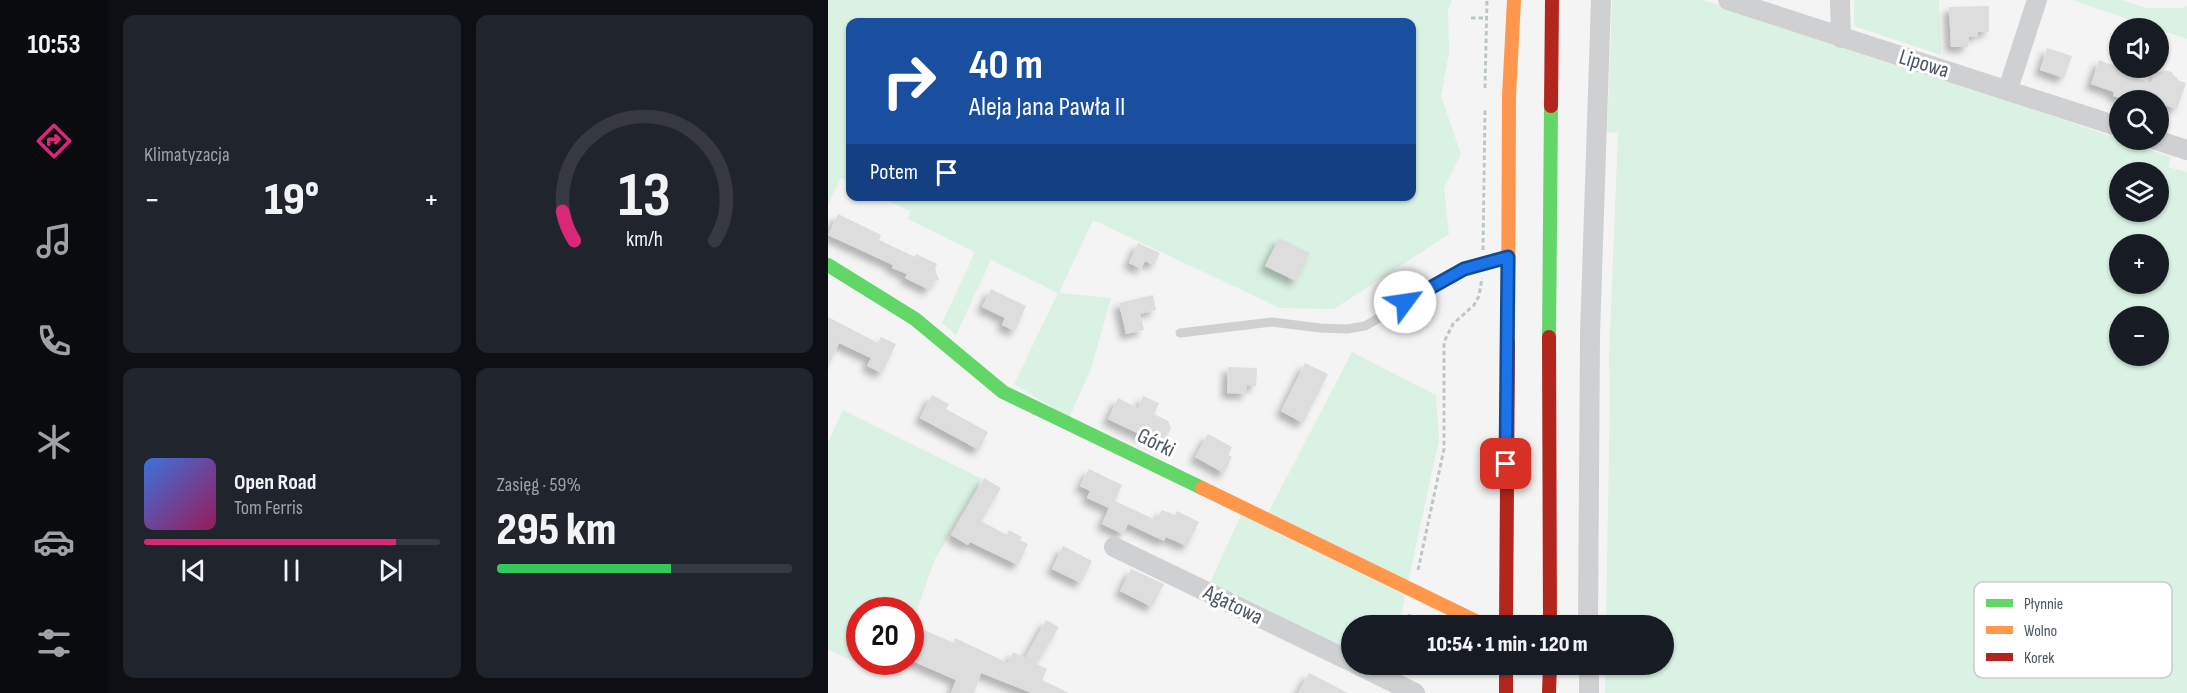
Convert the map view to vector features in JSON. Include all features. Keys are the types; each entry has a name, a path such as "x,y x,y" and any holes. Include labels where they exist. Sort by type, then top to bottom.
{"main road":[{"path":"1506,615 1509,96 1514,0"},
{"path":"1550,615 1549,242 1552,0"},
{"name":"Górki","path":"828,265 915,319 1003,392 1463,615"},
{"path":"1506,675 1506,693"},
{"path":"1549,693 1550,675"}],"street":[{"path":"1588,615 1590,335 1601,0"},
{"name":"Lipowa","path":"1728,0 2109,123"},
{"path":"1840,0 1841,38"},
{"path":"2008,89 2037,0"},
{"path":"2169,144 2187,150"},
{"name":"Agatowa","path":"1114,547 1341,657"},
{"path":"1378,675 1415,693"},
{"path":"1588,675 1589,693"}],"lane":[{"path":"1180,333 1272,322 1320,328 1365,326 1464,269 1508,257"}],"path":[{"path":"1485,98 1487,0"},
{"path":"1472,18 1487,18"},
{"path":"1410,615 1444,449 1444,342 1453,324 1467,312 1479,296 1483,264 1485,109"}],"green space":[{"path":"828,0 1452,0 1448,9 1449,53 1441,96 1461,154 1444,188 1449,234 1334,309 1280,308 1093,220 1059,293 1111,298 1091,369 1069,418 1014,384 1058,293 991,260 956,335 942,323 975,252 908,219 910,211 889,201 1416,201 1416,18 846,18 846,181 841,178 828,205"},
{"path":"1612,0 1703,0 2109,136 2109,150 2151,150 2171,157 2169,164 2109,162 2109,222 2169,222 2169,167 2187,172 2187,693 1605,693 1605,675 1674,675 1674,615 1606,615 1609,359 1618,133 1607,132"},
{"path":"1854,0 1939,0 1941,55 1854,26"},
{"path":"2072,0 2122,0 2146,8 2187,6 2187,39 2169,33 2169,18 2125,18"},
{"path":"1352,352 1436,395 1439,439 1408,583 1267,515"},
{"path":"843,410 982,479 934,561 922,597 846,597 846,658 828,649 828,442"},
{"path":"1241,515 1405,595 1402,615 1341,615 1341,651 1208,587"}],"building":[{"path":"1989,6 1989,32 1978,32 1978,36 1969,37 1968,47 1951,47 1949,7"},
{"path":"2047,48 2072,56 2064,78 2040,70"},
{"path":"2099,60 2109,64 2109,78 2136,78 2151,83 2153,78 2169,78 2169,71 2178,78 2177,80 2186,83 2177,109 2169,106 2169,90 2109,90 2091,84"},
{"path":"838,214 881,235 879,240 915,257 916,254 937,264 935,269 939,280 933,282 930,290 905,278 907,274 892,268 893,265 828,235"},
{"path":"1279,238 1310,253 1296,281 1265,266"},
{"path":"1138,243 1160,253 1154,265 1145,261 1141,269 1129,263"},
{"path":"991,289 1026,306 1015,331 1002,325 1005,318 982,307"},
{"path":"1153,295 1156,310 1140,314 1144,330 1126,334 1119,303"},
{"path":"828,317 878,343 881,337 896,344 882,373 867,366 871,358 839,343 828,367"},
{"path":"1305,363 1328,374 1303,423 1281,411"},
{"path":"1228,367 1257,368 1256,386 1247,386 1247,394 1227,393"},
{"path":"932,395 949,404 946,409 988,432 979,450 920,418"},
{"path":"1143,396 1159,403 1154,414 1168,421 1171,428 1162,445 1108,419 1118,398 1138,408"},
{"path":"1208,434 1232,447 1228,455 1232,457 1224,473 1195,457"},
{"path":"1089,469 1122,485 1115,501 1156,520 1162,510 1175,515 1177,511 1199,522 1187,546 1166,537 1164,541 1128,524 1123,534 1102,524 1109,508 1087,498 1090,491 1080,486"},
{"path":"984,478 1001,488 981,521 1007,535 1009,530 1022,537 1020,540 1028,544 1018,565 970,542 968,545 951,535"},
{"path":"1063,546 1092,561 1081,583 1052,569"},
{"path":"1131,569 1164,584 1152,607 1120,591"},
{"path":"1046,620 1059,627 1037,664 1047,669 1042,680 1069,693 1032,693 981,673 974,693 951,693 956,680 924,666 924,630 954,643 955,638 1008,663 1013,652 1025,658"},
{"path":"1309,673 1348,693 1298,693"}],"traffic: fast":[{"path":"1549,337 1551,106"},
{"path":"828,265 915,319 1003,392 1202,488"}],"traffic: slow":[{"path":"1508,343 1509,96 1514,0"},
{"path":"1202,488 1463,615"}],"traffic: jam":[{"path":"1551,106 1552,0"},
{"path":"1549,337 1550,615"},
{"path":"1506,615 1508,343"},
{"path":"1506,675 1506,693"},
{"path":"1549,693 1550,675"}],"route":[{"path":"1405,302 1464,269 1508,257 1506,464"}]}
